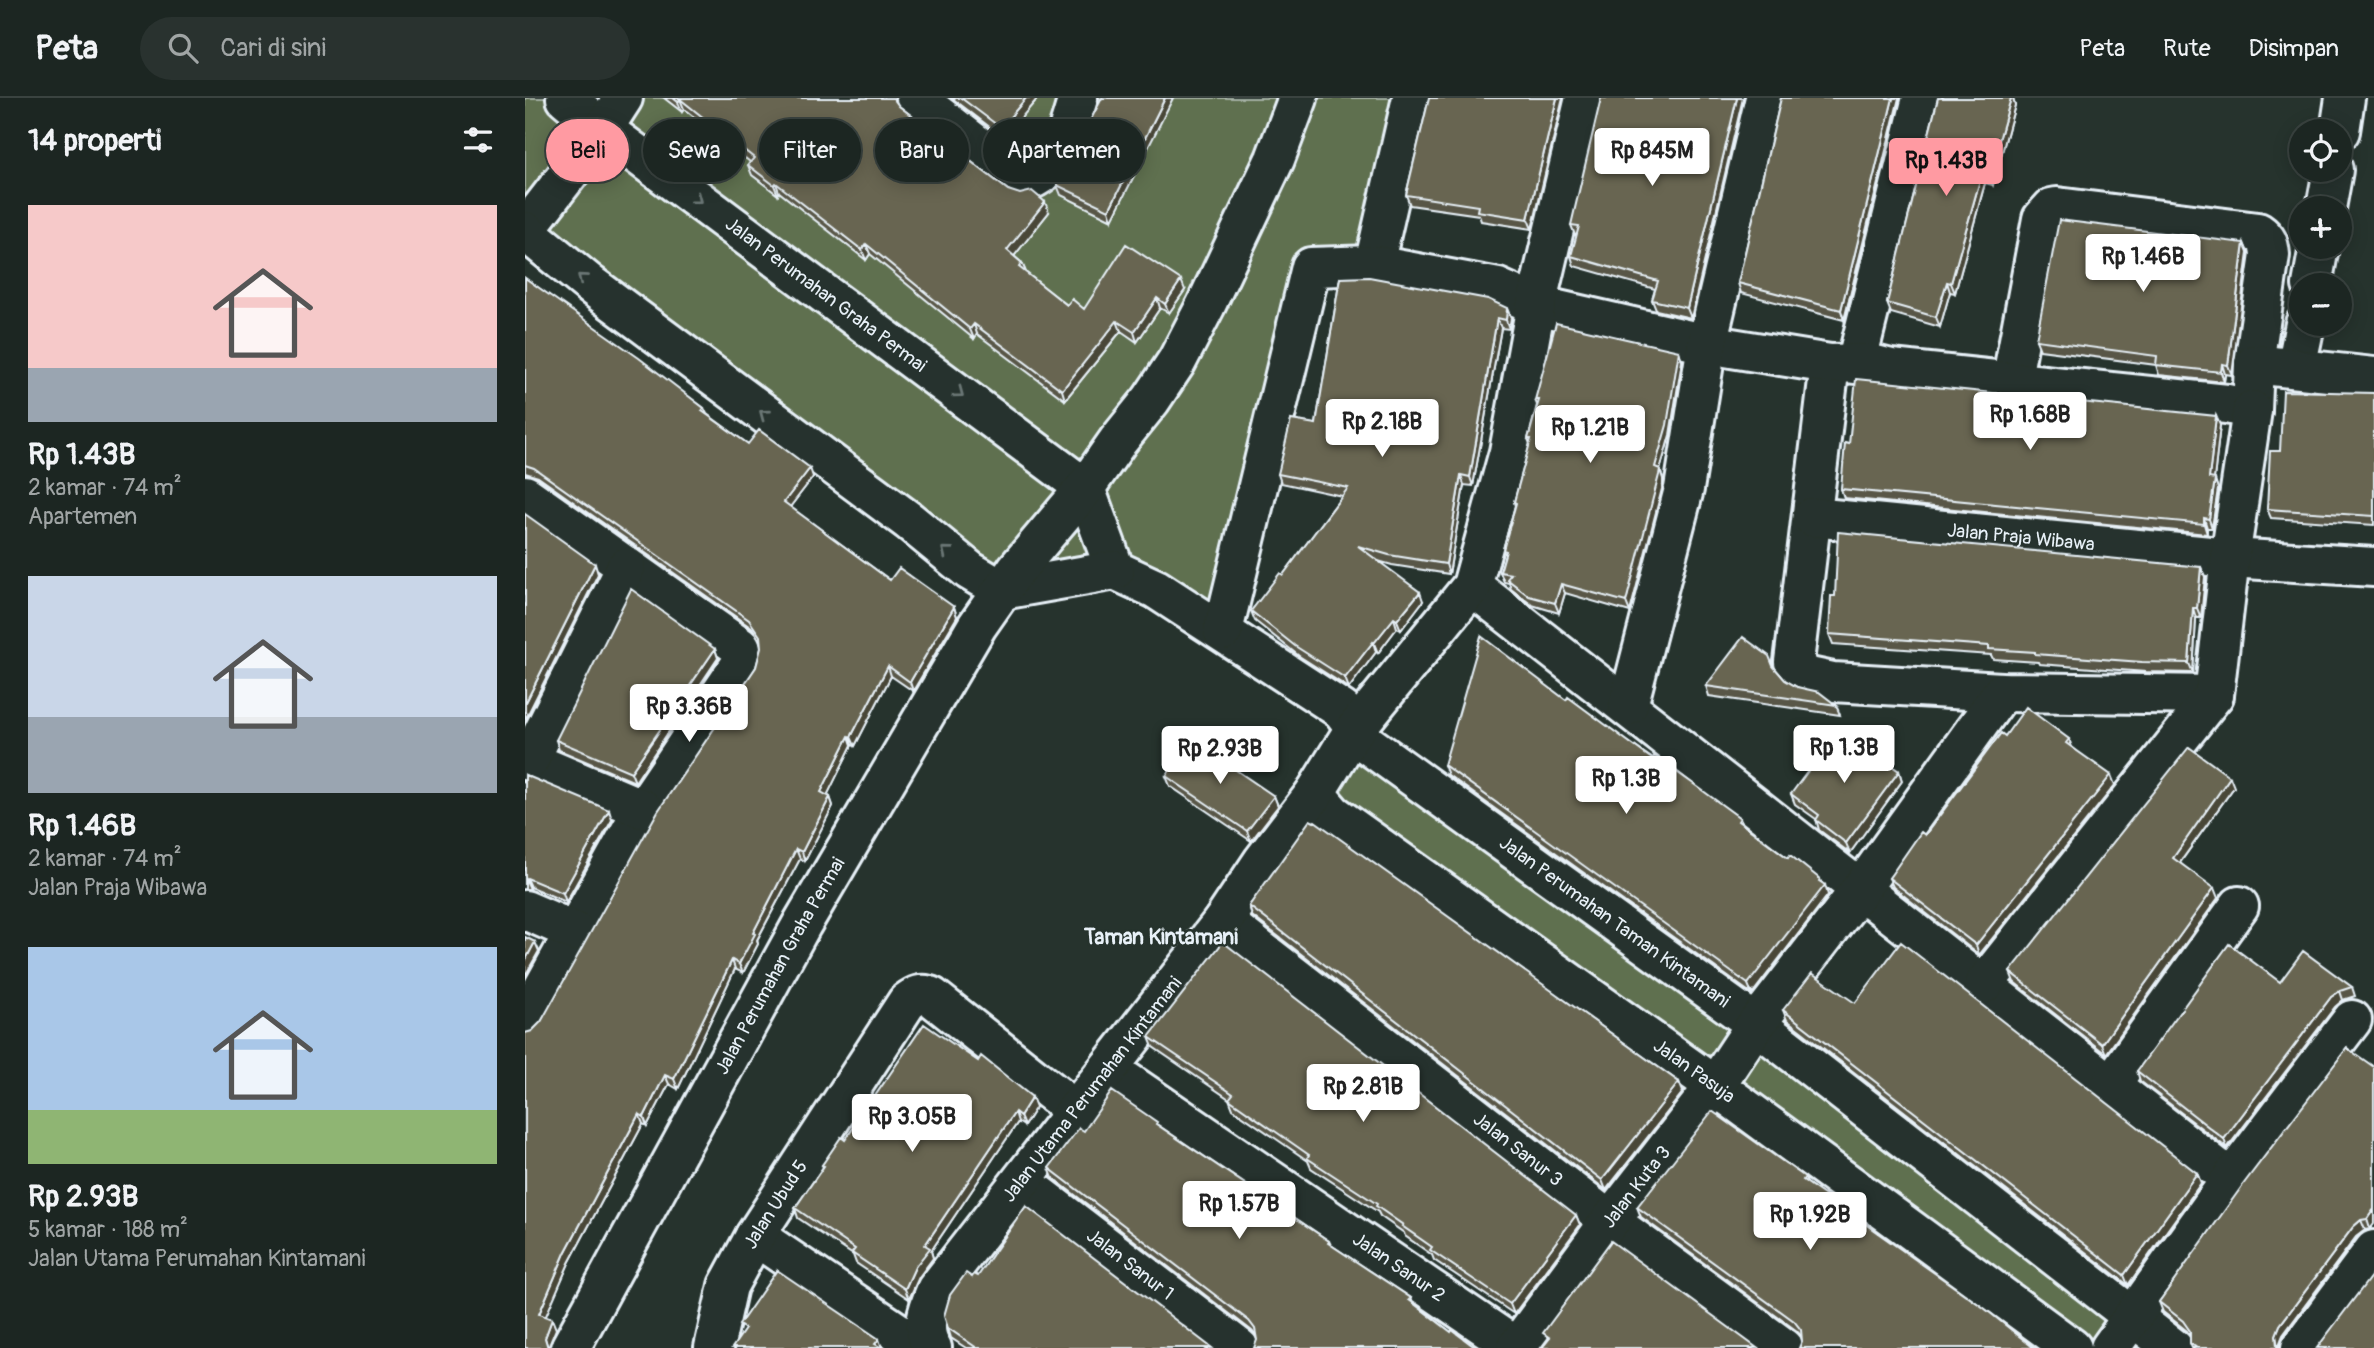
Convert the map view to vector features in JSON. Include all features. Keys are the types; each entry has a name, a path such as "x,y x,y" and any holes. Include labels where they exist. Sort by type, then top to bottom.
{"street":[{"name":"Jalan Perumahan Graha Permai","path":"566,98 613,113 1086,488"},
{"path":"916,98 1025,182 1039,178 1062,149 1078,98"},
{"name":"Jalan Perumahan Graha Permai","path":"570,1348 801,924 970,637 1016,570 1086,488 1177,361 1275,159 1298,98"},
{"path":"1374,265 1412,98"},
{"path":"1585,98 1536,305 1509,452 1472,586 2231,1179"},
{"path":"1627,706 1684,489 1707,344 1765,98"},
{"path":"1922,98 1843,364 1812,517 1794,662 1805,676 1833,682 2002,692 2214,695"},
{"path":"2342,119 2345,98"},
{"path":"613,113 525,231 591,285 909,521 969,571 1002,590 1115,570 1086,488"},
{"path":"1984,984 2214,695 2230,558 2252,410 2254,364 2270,255 2264,236 2258,232 2057,207 2045,214 2040,226 2011,383"},
{"path":"1223,631 1311,267 1374,265 1498,288 1536,305 1707,344 1843,364 1867,363 1891,369 2227,404 2252,410"},
{"path":"2297,368 2303,336"},
{"path":"2254,364 2374,376"},
{"path":"525,495 740,647 743,654 741,664 643,809 525,1021"},
{"name":"Jalan Praja Wibawa","path":"1812,517 2230,558 2374,567"},
{"path":"626,567 527,760 643,809"},
{"name":"Jalan Perumahan Taman Kintamani","path":"1115,570 1156,589 1342,710 1350,722 1352,733 1756,1024 2173,1348"},
{"name":"Jalan Utama Perumahan Kintamani","path":"932,1348 925,1329 928,1307 936,1290 1223,921 1263,861 1315,793 1352,733 1472,586"},
{"name":"Jalan Kuta 3","path":"1516,1348 1715,1086 1756,1024 1860,891 2002,692"},
{"name":"Jalan Pasuja","path":"1315,793 1333,814 1715,1086 2072,1348"},
{"path":"2111,1084 2239,906"},
{"path":"525,910 576,932"},
{"name":"Jalan Sanur 3","path":"1223,921 1610,1221 1784,1348"},
{"name":"Jalan Ubud 5","path":"714,1348 728,1286 755,1236 907,1002 914,997 921,994 932,997 1076,1111"},
{"path":"2110,1348 2131,1315 2231,1179 2352,1020"},
{"name":"Jalan Sanur 2","path":"1108,1069 1516,1348"},
{"name":"Jalan Sanur 1","path":"1022,1182 1239,1348"},
{"path":"755,1236 921,1348"},
{"path":"2301,1348 2374,1250"}],"green space":[{"path":"525,98 1412,98 1374,265 1311,268 1223,631 1156,589 1002,590 525,231"},
{"path":"1352,733 2173,1348 2072,1348 1333,814"}],"building":[{"path":"673,98 893,98 916,119 875,119 875,182 969,182 969,160 983,171 983,182 998,182 1008,190 1020,194 1032,191 1045,202 1007,250 1022,263 1019,267 1067,305 1072,299 1084,309 1126,244 1181,280 1165,304 1157,298 1134,332 1117,321 1062,390 974,324 970,329 866,244 862,250 776,183 774,185 770,182 861,182 861,119 759,119 759,173 748,165 754,158 745,151 745,119 705,119 680,99 678,102"},
{"path":"961,98 1026,98 1008,119 989,119"},
{"path":"1102,98 1165,98 1145,138 1145,119 1091,119"},
{"path":"1429,98 1557,98 1528,219 1477,211 1478,206 1406,195"},
{"path":"1601,98 1737,98 1687,308 1652,300 1658,281 1571,256 1579,226 1571,225"},
{"path":"1781,98 1893,98 1841,310 1738,283"},
{"path":"1938,98 2011,98 1989,175 1982,173 1951,283 1947,282 1936,317 1887,303"},
{"path":"1059,182 1123,182 1109,210 1057,185"},
{"path":"2059,220 2244,243 2228,365 2222,364 2221,372 2156,365 2157,356 2036,340"},
{"path":"1369,277 1488,299 1507,308 1506,320 1497,318 1470,477 1461,475 1446,564 1389,555 1358,546 1420,592 1397,620 1394,618 1373,642 1345,678 1295,646 1251,611 1280,573 1283,575 1348,488 1278,474 1291,420 1316,424 1340,278"},
{"path":"525,278 639,358 704,408 702,411 748,444 759,430 810,468 784,502 890,580 899,568 954,607 910,682 888,666 821,792 830,797 802,852 796,849 739,964 732,960 674,1079 665,1075 644,1117 639,1114 565,1253 539,1314 552,1319 545,1338 548,1348 525,1348 525,1033 532,1031 541,1022 658,811 756,667 761,648 760,636 749,620 534,468 525,465"},
{"path":"1556,323 1679,351 1667,425 1655,467 1660,469 1659,475 1626,602 1561,584 1555,603 1529,596 1507,579 1511,574 1500,572 1516,503 1514,502 1531,439 1528,439 1539,400 1535,400"},
{"path":"1856,379 2216,416 2209,478 2215,479 2209,519 2204,518 2204,524 1841,489 1845,443 1849,444"},
{"path":"2283,391 2374,393 2374,516 2267,509 2270,451 2280,451"},
{"path":"525,514 595,564 525,704"},
{"path":"1838,532 2201,567 2197,608 2193,608 2189,663 2035,654 1989,649 1989,646 1829,634 1831,596 1835,596"},
{"path":"631,589 715,649 631,772 556,740"},
{"path":"1481,636 1566,700 1568,697 1652,759 1654,756 1695,785 1788,858 1790,855 1825,885 1748,984 1444,765"},
{"path":"1743,637 1769,656 1773,666 1785,680 1797,687 1819,692 1836,705 1706,686"},
{"path":"2026,707 2069,739 2066,743 2111,775 1976,945 1889,878 1921,832 1925,835 2001,733 2005,736"},
{"path":"1839,729 1899,771 1846,843 1816,820 1819,815 1791,794"},
{"path":"1192,740 1274,796 1247,831 1166,776"},
{"path":"2189,747 2230,777 2173,858 2214,888 2102,1044 2010,972"},
{"path":"525,775 609,810 563,893 527,878 525,880"},
{"path":"1310,820 1679,1082 1602,1180 1249,906"},
{"path":"525,937 535,942 525,961"},
{"path":"1223,942 1576,1215 1510,1304 1430,1250 1432,1247 1376,1206 1377,1204 1307,1158 1309,1155 1229,1099 1233,1094 1149,1037"},
{"path":"1901,942 2197,1173 2124,1275 1783,1010 1812,973 1855,1003"},
{"path":"2229,944 2280,982 2303,951 2352,987 2331,997 2224,1139 2137,1071"},
{"path":"924,1024 978,1061 981,1056 1032,1097 1020,1116 1015,1112 925,1245 930,1248 915,1267 905,1289 852,1253 855,1249 795,1208 841,1137 845,1140"},
{"path":"2347,1048 2374,1067 2374,1209 2367,1219 2361,1220 2353,1227 2280,1325 2276,1335 2279,1348 2197,1348 2190,1343 2190,1331 2183,1321 2159,1302 2245,1182"},
{"path":"1112,1091 1411,1298 1409,1300 1476,1348 1254,1348 1257,1340 1255,1329 1249,1321 1049,1168 1079,1128 1084,1131"},
{"path":"1712,1111 1805,1177 1803,1180 1984,1308 2034,1348 1799,1348 1802,1341 1801,1330 1794,1321 1637,1207"},
{"path":"1026,1206 1212,1348 977,1348 948,1328 944,1316 950,1295 966,1273 972,1277 974,1274 978,1276"},
{"path":"1611,1241 1757,1348 1542,1348 1550,1338 1543,1333"},
{"path":"777,1270 879,1339 875,1344 882,1348 732,1348 745,1329 739,1325"},
{"path":"2372,1275 2374,1348 2317,1348"}],"district":[{"name":"Taman Kintamani","path":"1161,937"}]}
